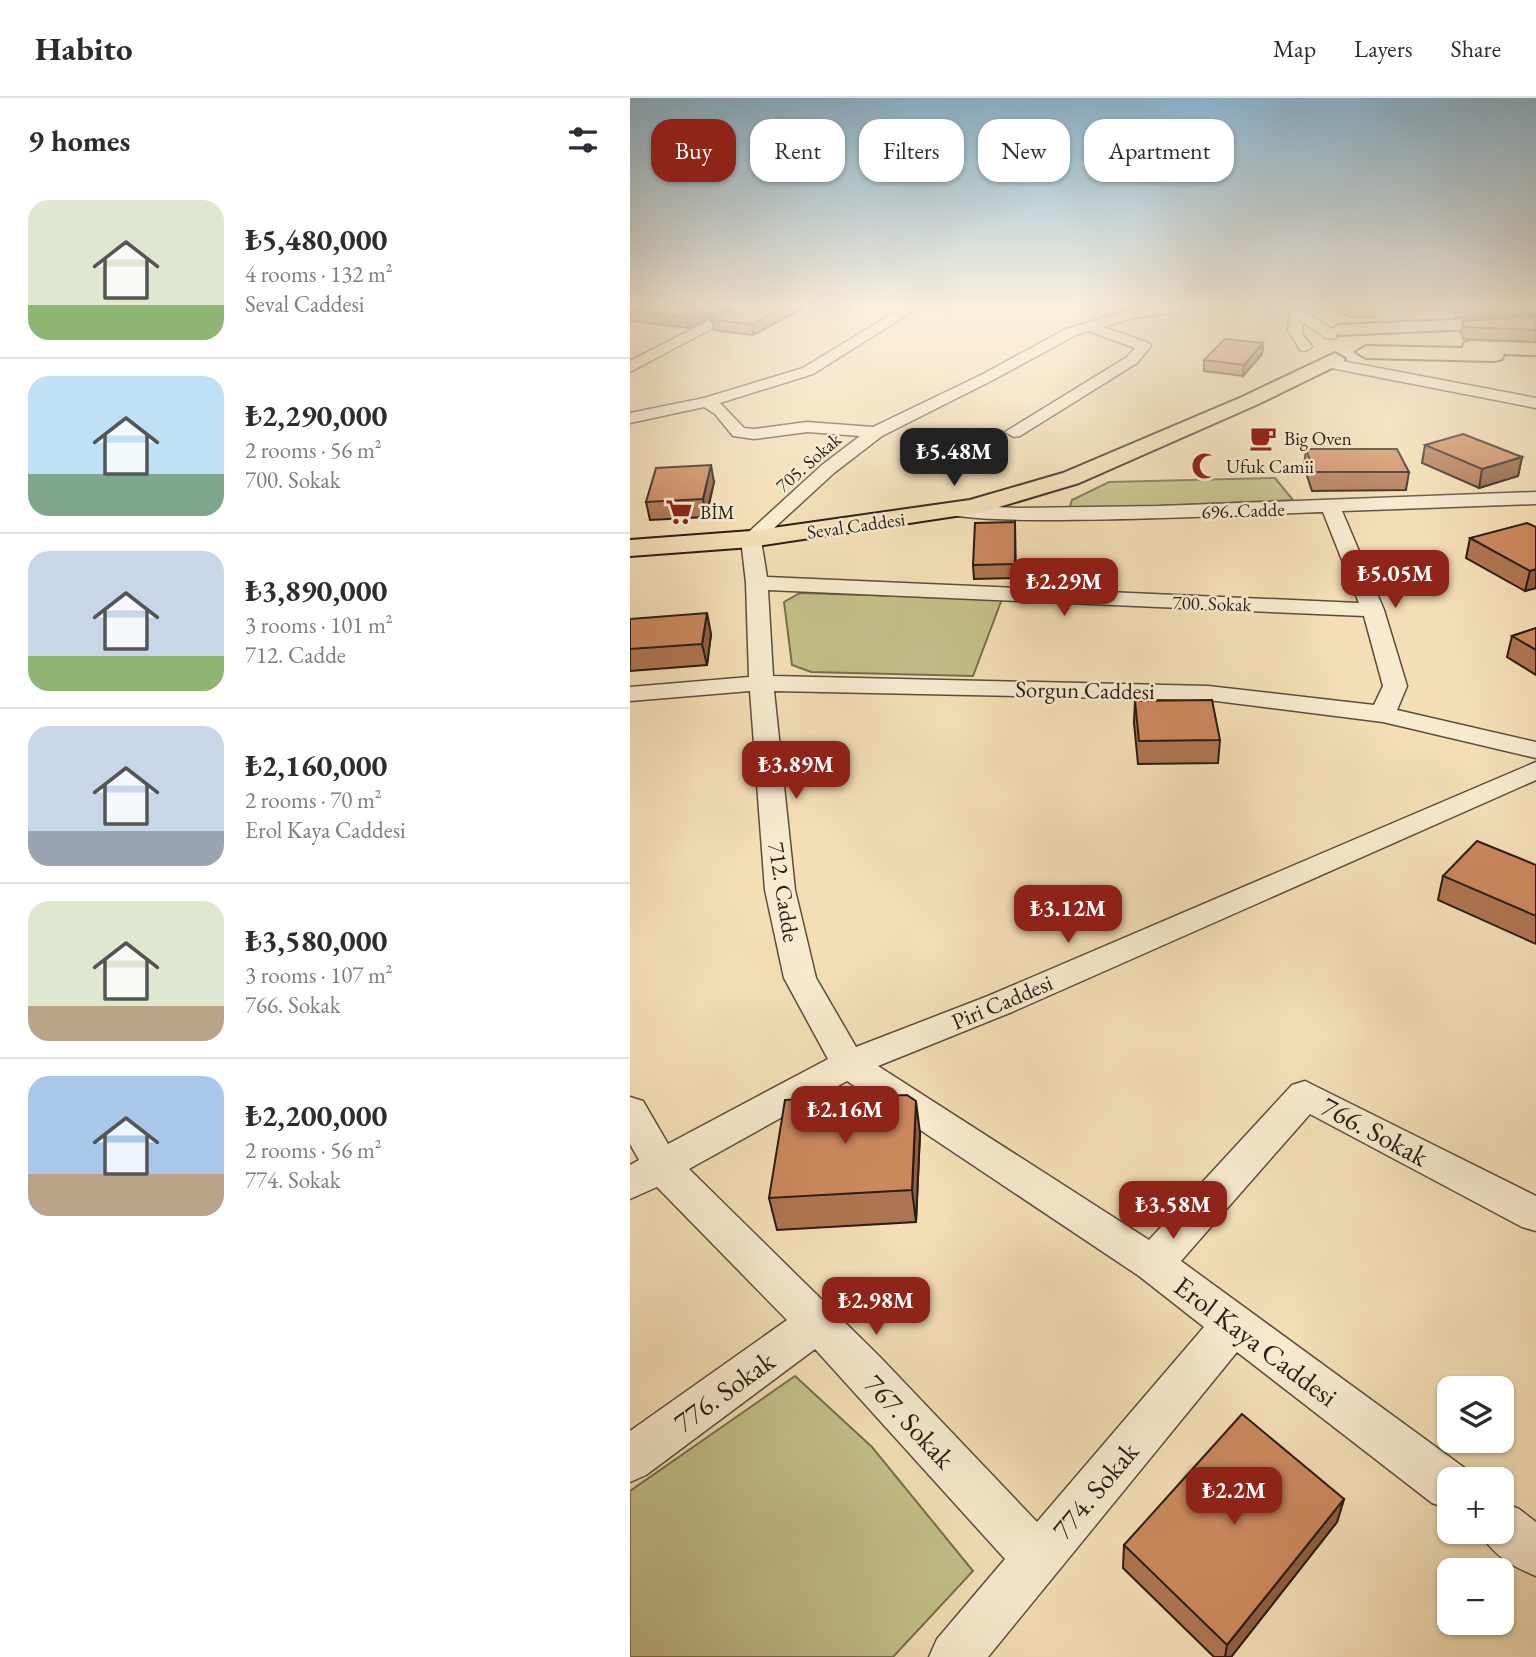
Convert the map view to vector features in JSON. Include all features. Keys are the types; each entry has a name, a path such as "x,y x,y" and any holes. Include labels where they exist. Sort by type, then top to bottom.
{"main road":[{"name":"Seval Caddesi","path":"630,548 751,539 953,511 1071,478 1270,391 1290,377"}],"street":[{"path":"630,418 707,402 789,377"},
{"name":"705. Sokak","path":"751,539 828,469 876,432 988,377"},
{"path":"1014,432 1105,377"},
{"path":"1438,377 1536,403"},
{"path":"707,402 721,411 739,432 754,434 820,427 876,432"},
{"name":"696. Cadde","path":"953,511 1019,514 1331,507 1535,497"},
{"path":"1331,507 1373,610 1395,686 1383,714"},
{"name":"712. Cadde","path":"751,539 757,583 761,683 780,890 800,978 848,1064"},
{"name":"700. Sokak","path":"757,583 1373,610"},
{"name":"Sorgun Caddesi","path":"630,694 761,683 1208,693 1383,714 1536,750"},
{"name":"Piri Caddesi","path":"646,1175 848,1064 1000,1004 1536,770"},
{"name":"Erol Kaya Caddesi","path":"848,1064 1153,1265 1437,1477"},
{"name":"766. Sokak","path":"1153,1265 1305,1095 1536,1215"},
{"name":"767. Sokak","path":"630,1111 646,1175 817,1323 1038,1559"},
{"name":"776. Sokak","path":"630,1458 817,1323"},
{"name":"774. Sokak","path":"955,1657 1234,1323"},
{"path":"1514,1535 1536,1552"}],"shaded area":[{"path":"1275,478 1293,500 1081,509 1070,506 1072,500 1109,482"},
{"path":"800,593 1002,599 973,676 811,672 792,665 784,602"},
{"path":"795,1376 872,1447 973,1571 893,1657 630,1657 630,1491"}],"building":[{"path":"1463,434 1522,457 1482,469 1425,445"},
{"path":"1306,449 1397,449 1409,472 1314,472"},
{"path":"711,465 703,499 646,502 656,468"},
{"path":"1015,522 1015,564 973,565 975,523"},
{"path":"1527,523 1536,527 1536,569 1530,571 1470,538"},
{"path":"707,613 702,644 630,649 630,619"},
{"path":"1536,628 1536,650 1512,636"},
{"path":"1212,700 1220,740 1139,741 1135,701"},
{"path":"1477,841 1536,865 1536,916 1443,876"},
{"path":"907,1095 916,1101 912,1190 769,1198 785,1100"},
{"path":"1242,1414 1344,1499 1227,1645 1124,1545"}],"place":[{"name":"Big Oven","path":"1263,438"},
{"name":"Ufuk Camii","path":"1205,466"},
{"name":"BİM","path":"679,512"}]}
